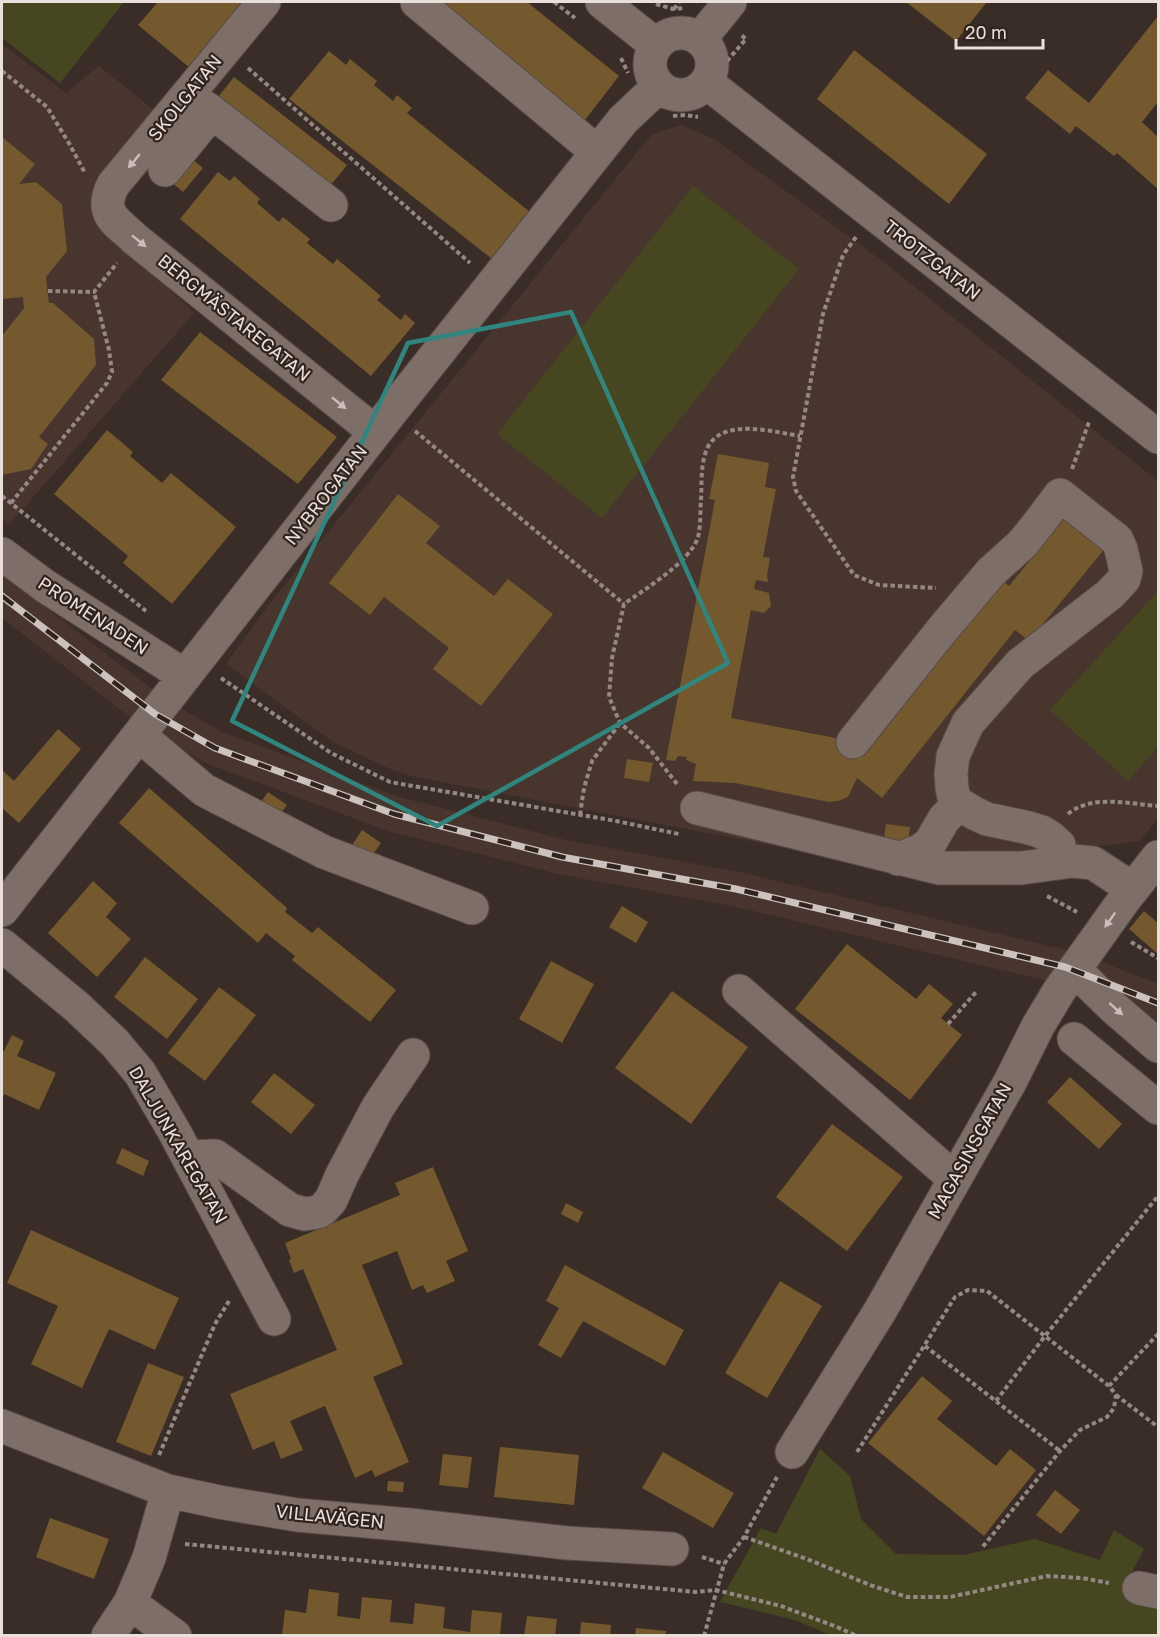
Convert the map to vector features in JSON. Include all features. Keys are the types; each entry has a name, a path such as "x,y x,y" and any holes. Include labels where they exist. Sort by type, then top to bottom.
{"street":[{"name":"SKOLGATAN","path":"108,196 113,185 200,104 226,48 264,2"},
{"path":"417,2 597,152"},
{"path":"700,39 730,2"},
{"path":"592,12 656,45"},
{"path":"677,33 689,33 700,39 710,50 713,64 709,78 700,89 686,95 650,95 651,55 656,45 665,37 677,33"},
{"name":"TROTZGATAN","path":"706,82 1158,437"},
{"name":"NYBROGATAN","path":"2,910 597,152 623,120 650,95"},
{"path":"165,170 200,104 331,205"},
{"name":"BERGMÄSTAREGATAN","path":"108,196 106,203 113,218 135,239 383,422"},
{"path":"853,742 991,572 1022,544 1060,495 1117,540 1126,571 1124,579 1110,594 1020,664 968,723 956,748 951,774 954,798 959,804 987,819 1042,832 1059,845"},
{"name":"PROMENADEN","path":"2,554 45,586 191,668"},
{"path":"139,735 204,790 324,852 472,908"},
{"path":"898,858 921,850 930,843 944,819 959,804"},
{"path":"690,822 898,858 939,868 1021,868 1073,861 1093,863 1133,889"},
{"name":"MAGASINSGATAN","path":"792,1452 880,1311 1059,991 1158,857"},
{"name":"DALJUNKAREGATAN","path":"2,945 77,1007 114,1042 140,1073 188,1157 274,1319"},
{"path":"1075,970 1158,1046"},
{"path":"739,992 955,1179"},
{"path":"1074,1039 1158,1108"},
{"path":"188,1157 215,1156 290,1210 305,1214 318,1212 331,1200 378,1107 413,1055"},
{"name":"VILLAVÄGEN","path":"2,1426 168,1491 219,1502 297,1515 567,1543 672,1549"},
{"path":"108,1635 130,1603 149,1557 168,1491"},
{"path":"130,1603 175,1635"}],"path":[{"path":"554,2 592,12"},
{"path":"673,9 679,2"},
{"path":"226,48 493,283"},
{"path":"620,55 629,74 627,89 650,95"},
{"path":"861,229 843,255 823,314 793,477 796,491 854,575 879,585 978,588"},
{"path":"11,503 107,383 112,372 110,350 94,292"},
{"path":"383,422 624,604"},
{"path":"1066,499 1070,474 1090,422"},
{"path":"690,822 649,748 620,723 609,697 612,658 624,604 674,568 690,553 698,537 704,461 709,446 721,434 740,429 800,436"},
{"path":"2,496 153,617"},
{"path":"191,668 230,685 331,753 390,782 579,815 690,822"},
{"path":"579,815 592,761 620,723"},
{"path":"1059,845 1061,823 1074,809 1086,804 1106,802 1158,806"},
{"path":"1044,894 1105,927"},
{"path":"948,1024 976,992"},
{"path":"996,1401 1045,1336 1158,1196"},
{"path":"168,1491 155,1464 215,1324 248,1270"},
{"path":"857,1452 955,1297 968,1290 987,1291 1158,1427"},
{"path":"1109,1386 1158,1334"},
{"path":"925,1346 1060,1451"},
{"path":"981,1549 1060,1451 1080,1430 1107,1417 1114,1408 1116,1395"},
{"path":"704,1635 724,1564 744,1537 792,1452"},
{"path":"156,1534 184,1544 220,1548 696,1592 716,1590 781,1606 857,1635"},
{"path":"744,1537 907,1597 950,1596 1047,1576 1082,1578 1149,1590"}],"highlighted area":[{"path":"571,312 728,663 437,826 232,721 408,343"}],"shaded area":[{"path":"2,2 124,2 60,83 2,38"},
{"path":"2,44 66,93 99,66 163,117 103,223 194,313 9,525 2,519"},
{"path":"681,125 714,139 881,260 1158,481 1158,818 1140,841 1015,857 960,850 958,880 581,809 412,776 390,769 333,742 226,664 267,607 652,134"},
{"path":"693,186 799,269 602,518 497,434"},
{"path":"2,574 165,699 222,732 399,797 566,840 739,872 1079,953 1158,984 1158,1022 1069,986 732,906 558,874 388,831 208,764 145,729 2,618"},
{"path":"1158,591 1158,747 1128,781 1050,710"},
{"path":"820,1449 850,1476 861,1519 896,1554 964,1555 1035,1539 1100,1560 1114,1530 1144,1549 1131,1574 1158,1579 1158,1635 830,1635 795,1620 720,1602 761,1528 776,1534"}],"building":[{"path":"158,2 246,2 190,68 138,25"},
{"path":"435,2 527,2 619,76 585,120"},
{"path":"906,2 984,2 986,3 956,41"},
{"path":"1158,16 1158,102 1142,122 1158,137 1158,189 1117,153 1114,156 1076,126 1070,134 1025,98 1048,70 1089,103"},
{"path":"854,50 987,154 949,204 817,99"},
{"path":"329,51 346,65 350,59 377,81 374,85 393,101 397,95 412,108 407,113 530,212 492,259 289,99"},
{"path":"234,77 347,165 327,190 215,101"},
{"path":"2,137 35,164 19,184 36,182 62,204 67,251 46,277 49,303 53,303 94,339 96,365 39,437 48,444 31,469 2,475 2,336 24,308 23,297 2,299"},
{"path":"188,156 203,168 183,192 169,180"},
{"path":"218,172 230,181 234,176 260,199 257,203 279,222 283,217 310,239 307,243 333,264 337,259 381,296 377,300 401,320 405,314 415,323 371,376 180,219"},
{"path":"200,332 337,437 298,484 161,380"},
{"path":"107,430 133,452 130,456 162,483 171,473 236,527 172,604 123,563 128,556 54,494"},
{"path":"718,454 769,463 765,487 776,489 763,557 770,558 768,582 756,580 754,589 769,593 771,606 764,613 751,610 731,718 841,739 997,576 1009,586 1068,514 1107,546 1029,641 1015,630 882,798 857,778 848,797 829,802 735,783 693,781 696,764 686,760 687,757 678,756 675,761 666,760 715,500 709,499"},
{"path":"398,494 440,526 426,543 494,596 508,579 553,614 481,706 433,669 449,648 384,597 370,615 329,583"},
{"path":"58,729 81,749 19,823 2,808 2,770 14,781"},
{"path":"627,759 653,763 649,782 624,778"},
{"path":"149,788 287,908 285,912 312,933 318,927 396,990 370,1022 292,960 295,956 266,933 258,943 119,823"},
{"path":"268,792 287,805 274,822 256,809"},
{"path":"886,824 910,827 908,842 884,839"},
{"path":"362,830 381,843 369,860 350,848"},
{"path":"93,881 117,903 106,917 131,939 97,977 48,933"},
{"path":"622,906 648,922 636,943 609,927"},
{"path":"1144,911 1158,923 1158,954 1129,929"},
{"path":"847,944 916,999 929,984 953,1004 941,1018 962,1035 910,1100 795,1009"},
{"path":"145,957 198,999 167,1039 114,997"},
{"path":"551,961 594,984 562,1043 519,1019"},
{"path":"219,987 256,1015 205,1081 168,1053"},
{"path":"672,991 748,1047 691,1124 615,1068"},
{"path":"12,1035 24,1041 17,1056 56,1073 39,1110 4,1094 2,1099 2,1049 4,1051"},
{"path":"274,1073 315,1105 291,1134 251,1102"},
{"path":"1070,1077 1122,1124 1099,1149 1047,1102"},
{"path":"832,1124 903,1177 847,1251 776,1197"},
{"path":"122,1148 149,1161 143,1176 116,1163"},
{"path":"433,1167 468,1251 446,1261 455,1281 427,1293 423,1285 412,1290 397,1251 362,1265 403,1364 373,1377 409,1462 375,1477 372,1470 355,1478 325,1406 290,1421 303,1450 281,1459 274,1441 253,1450 230,1394 337,1350 303,1269 294,1273 285,1243 400,1195 395,1183"},
{"path":"566,1203 583,1212 578,1223 561,1214"},
{"path":"31,1230 179,1298 155,1350 109,1329 82,1388 31,1364 58,1306 7,1283"},
{"path":"565,1265 684,1330 665,1366 583,1321 561,1358 538,1345 559,1308 546,1301"},
{"path":"780,1281 822,1306 767,1398 725,1373"},
{"path":"148,1363 184,1377 151,1456 116,1442"},
{"path":"922,1376 952,1401 937,1419 996,1466 1010,1449 1036,1470 984,1536 868,1443"},
{"path":"500,1447 579,1455 574,1505 494,1497"},
{"path":"663,1452 734,1493 713,1528 642,1488"},
{"path":"443,1454 472,1457 468,1488 439,1485"},
{"path":"388,1481 404,1482 403,1492 387,1491"},
{"path":"1055,1490 1080,1510 1061,1534 1036,1515"},
{"path":"50,1518 109,1539 94,1579 36,1557"},
{"path":"309,1589 339,1593 337,1616 360,1619 362,1597 392,1600 390,1622 413,1624 415,1603 445,1607 443,1628 470,1632 472,1610 502,1613 500,1636 282,1636 285,1610 306,1613"},
{"path":"527,1616 557,1619 555,1636 524,1636"},
{"path":"581,1622 611,1625 610,1636 580,1636"},
{"path":"636,1628 666,1631 665,1636 635,1636"}],"railway":[{"path":"2,596 155,714 215,748 394,814 562,857 736,889 1065,967 1158,1003"}]}
